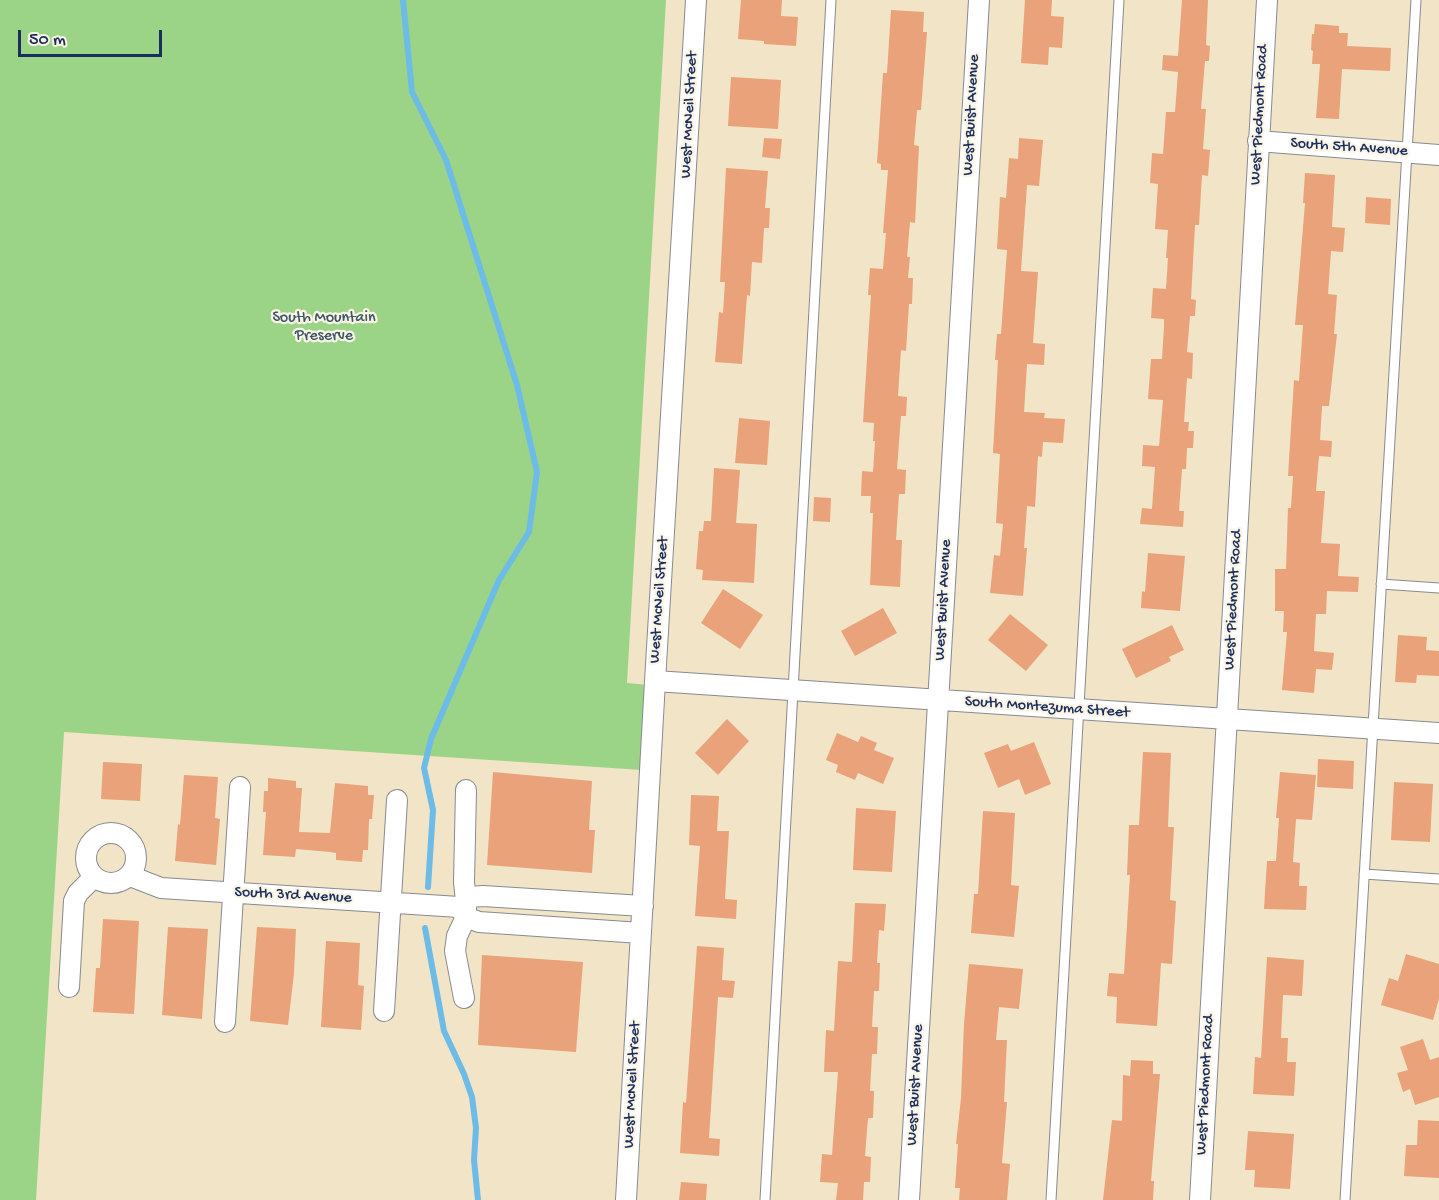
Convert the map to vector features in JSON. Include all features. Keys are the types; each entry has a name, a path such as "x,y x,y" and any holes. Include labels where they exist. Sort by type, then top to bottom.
{"street":[{"name":"West McNeil Street","path":"626,1200 696,0"},
{"name":"West Buist Avenue","path":"909,1200 979,0"},
{"name":"West Piedmont Road","path":"1200,1200 1267,0"},
{"name":"South 5th Avenue","path":"1258,141 1439,155"},
{"name":"South Montezuma Street","path":"655,681 1439,733"},
{"path":"225,1022 240,787"},
{"path":"464,998 455,951 464,908 466,790"},
{"path":"384,1011 397,800"},
{"path":"111,832 129,839 135,847 137,857 130,876 112,884 94,877 88,869 86,859 87,849 93,840 101,834 111,832"},
{"name":"South 3rd Avenue","path":"130,876 161,888 464,908 479,922 641,933"},
{"path":"69,987 74,901 78,893 94,877"},
{"name":"South 3rd Avenue","path":"464,908 471,897 483,896 643,906"}],"lane":[{"path":"765,1200 831,0"},
{"path":"1052,1200 1119,0"},
{"path":"1345,1200 1416,0"},
{"path":"1381,584 1439,588"},
{"path":"1364,874 1439,879"}],"green space":[{"name":"South Mountain Preserve","path":"0,0 666,0 627,683 649,685 642,770 64,732 36,1200 0,1200"}],"building":[{"path":"741,0 782,0 781,16 798,17 796,46 764,44 764,41 738,39"},
{"path":"1025,0 1052,0 1051,16 1064,17 1062,48 1049,47 1048,65 1021,63"},
{"path":"1182,0 1208,0 1206,45 1210,46 1209,61 1205,61 1201,109 1206,109 1203,149 1210,150 1208,176 1202,175 1199,225 1195,225 1191,299 1196,300 1195,316 1190,316 1187,352 1193,353 1192,379 1187,378 1184,422 1189,422 1188,431 1194,431 1193,448 1187,448 1186,469 1182,469 1179,511 1184,511 1183,527 1140,524 1142,508 1152,509 1155,467 1142,466 1143,445 1159,446 1163,400 1148,399 1151,359 1162,359 1164,327 1164,319 1151,318 1153,288 1166,289 1168,258 1166,258 1168,230 1155,229 1158,184 1150,183 1152,153 1163,154 1166,112 1175,112 1178,72 1162,70 1163,55 1178,56"},
{"path":"891,10 924,12 923,32 927,32 921,110 917,110 914,145 919,146 915,223 910,222 907,257 910,257 908,278 913,278 912,304 909,304 906,351 901,350 898,396 907,397 906,416 901,416 897,469 906,470 905,494 899,494 896,540 902,540 900,587 870,585 873,513 870,513 871,496 861,496 862,471 873,472 875,441 873,441 874,423 863,422 871,295 868,295 870,268 883,269 886,233 883,233 888,170 881,170 881,164 877,163 883,73 887,73"},
{"path":"1315,24 1339,26 1339,33 1348,33 1347,46 1391,48 1390,71 1342,69 1339,119 1316,118 1320,64 1312,64 1312,34 1314,34"},
{"path":"731,77 781,80 778,129 728,126"},
{"path":"764,138 782,139 780,159 762,157"},
{"path":"1019,138 1043,140 1039,186 1027,185 1021,271 1038,272 1033,343 1045,344 1044,365 1027,364 1024,412 1045,413 1044,418 1065,419 1063,443 1043,442 1042,457 1038,456 1035,507 1027,506 1024,548 1027,548 1023,596 990,593 994,555 1000,556 1003,524 996,523 1000,454 993,453 998,360 995,360 997,334 1001,334 1007,250 997,249 1000,197 1006,198 1009,158 1018,159"},
{"path":"726,168 768,171 765,208 770,208 769,228 764,228 762,263 752,262 742,364 715,362 719,312 723,313 725,282 720,282"},
{"path":"1305,173 1335,175 1332,227 1345,228 1343,252 1331,251 1328,294 1337,295 1334,334 1337,334 1329,406 1322,406 1320,440 1332,441 1331,457 1319,456 1316,491 1325,491 1321,543 1340,544 1338,576 1359,577 1358,592 1327,591 1326,614 1316,614 1314,651 1334,653 1332,670 1316,669 1314,693 1282,690 1287,632 1283,632 1284,611 1275,611 1275,569 1286,569 1288,508 1291,508 1293,476 1288,476 1294,380 1299,381 1303,325 1295,325 1305,203 1303,203"},
{"path":"1366,197 1391,199 1390,225 1365,223"},
{"path":"739,418 770,421 767,465 735,463"},
{"path":"714,468 740,470 736,523 757,524 754,583 702,580 703,570 696,569 699,531 703,531 704,521 711,521"},
{"path":"814,497 831,498 830,522 813,521"},
{"path":"1148,553 1185,556 1180,611 1141,608 1142,591 1145,592"},
{"path":"723,589 763,615 740,649 701,623"},
{"path":"883,608 897,633 855,656 841,631"},
{"path":"1010,614 1048,645 1026,671 988,640"},
{"path":"1172,625 1184,650 1169,657 1171,661 1136,678 1122,649"},
{"path":"1398,635 1427,637 1426,650 1439,651 1439,676 1417,675 1416,683 1395,682"},
{"path":"727,719 749,741 718,775 695,753"},
{"path":"837,733 858,742 861,736 877,743 874,750 894,758 883,784 858,773 855,780 836,772 838,765 826,760"},
{"path":"1034,742 1051,784 1025,795 1019,779 998,788 984,753 1008,744 1011,751"},
{"path":"1143,752 1171,753 1168,827 1174,827 1170,900 1176,901 1172,964 1161,963 1157,1026 1116,1023 1117,997 1107,996 1109,973 1124,974 1130,875 1127,875 1129,825 1139,825"},
{"path":"1318,759 1354,761 1353,789 1317,787"},
{"path":"103,762 142,764 140,801 101,799"},
{"path":"493,772 592,781 589,830 595,830 592,873 487,865"},
{"path":"1280,772 1316,775 1312,820 1296,819 1293,862 1300,863 1299,886 1307,886 1306,910 1264,909 1267,861 1276,861 1279,818 1276,818"},
{"path":"184,775 218,777 215,818 220,819 216,865 175,861"},
{"path":"268,778 296,781 296,788 302,788 299,832 330,833 335,783 368,786 368,795 374,795 372,819 369,819 368,850 363,850 362,862 336,860 336,853 296,849 295,857 263,855 266,812 263,812 264,791 268,791"},
{"path":"1394,782 1433,784 1430,842 1391,840"},
{"path":"691,795 719,796 717,831 729,831 725,899 737,900 736,919 695,916 700,846 689,845"},
{"path":"856,808 896,811 892,872 853,870"},
{"path":"983,811 1015,813 1011,885 1019,886 1014,937 971,933 974,894 978,894"},
{"path":"855,903 886,904 884,931 879,930 877,963 880,963 879,991 874,991 872,1027 878,1027 877,1054 872,1054 870,1091 874,1091 873,1118 868,1118 865,1156 871,1157 870,1182 864,1182 863,1200 836,1200 838,1183 820,1182 822,1154 832,1155 838,1072 824,1072 826,1030 834,1031 838,961 852,962"},
{"path":"103,919 139,921 134,1014 93,1012 96,968 100,968"},
{"path":"168,927 208,929 202,1019 162,1015"},
{"path":"257,927 296,929 288,1025 250,1021"},
{"path":"326,941 360,943 358,985 364,986 361,1030 321,1027"},
{"path":"697,946 724,948 722,980 735,981 733,998 718,997 709,1138 720,1139 719,1156 680,1153 683,1102 686,1103"},
{"path":"1406,954 1439,964 1439,999 1433,1020 1381,1005 1389,978 1398,981"},
{"path":"482,955 583,962 576,1052 478,1045"},
{"path":"1267,957 1304,960 1302,996 1283,995 1281,1038 1288,1038 1287,1062 1296,1062 1294,1096 1253,1094 1255,1057 1261,1058"},
{"path":"969,964 1023,969 1019,1009 999,1007 996,1040 1007,1040 1004,1102 1007,1102 1002,1163 1010,1164 1007,1200 959,1200 960,1188 955,1188"},
{"path":"1423,1039 1430,1060 1439,1057 1439,1097 1415,1105 1410,1089 1403,1092 1397,1073 1408,1070 1400,1047"},
{"path":"1131,1060 1153,1061 1153,1074 1160,1074 1151,1181 1154,1181 1153,1200 1103,1200 1112,1120 1122,1121 1123,1075 1130,1076"},
{"path":"1418,1120 1439,1121 1439,1178 1404,1176 1406,1145 1417,1145"},
{"path":"1248,1131 1294,1134 1290,1189 1254,1187 1255,1170 1245,1170"},
{"path":"681,1182 707,1184 706,1200 679,1200"}],"waterway":[{"path":"403,0 412,92 446,160 517,385 537,472 529,532 499,580 431,739 424,768 433,810 428,887"},
{"path":"425,928 444,1031 472,1097 476,1128 474,1160 478,1200"}]}
